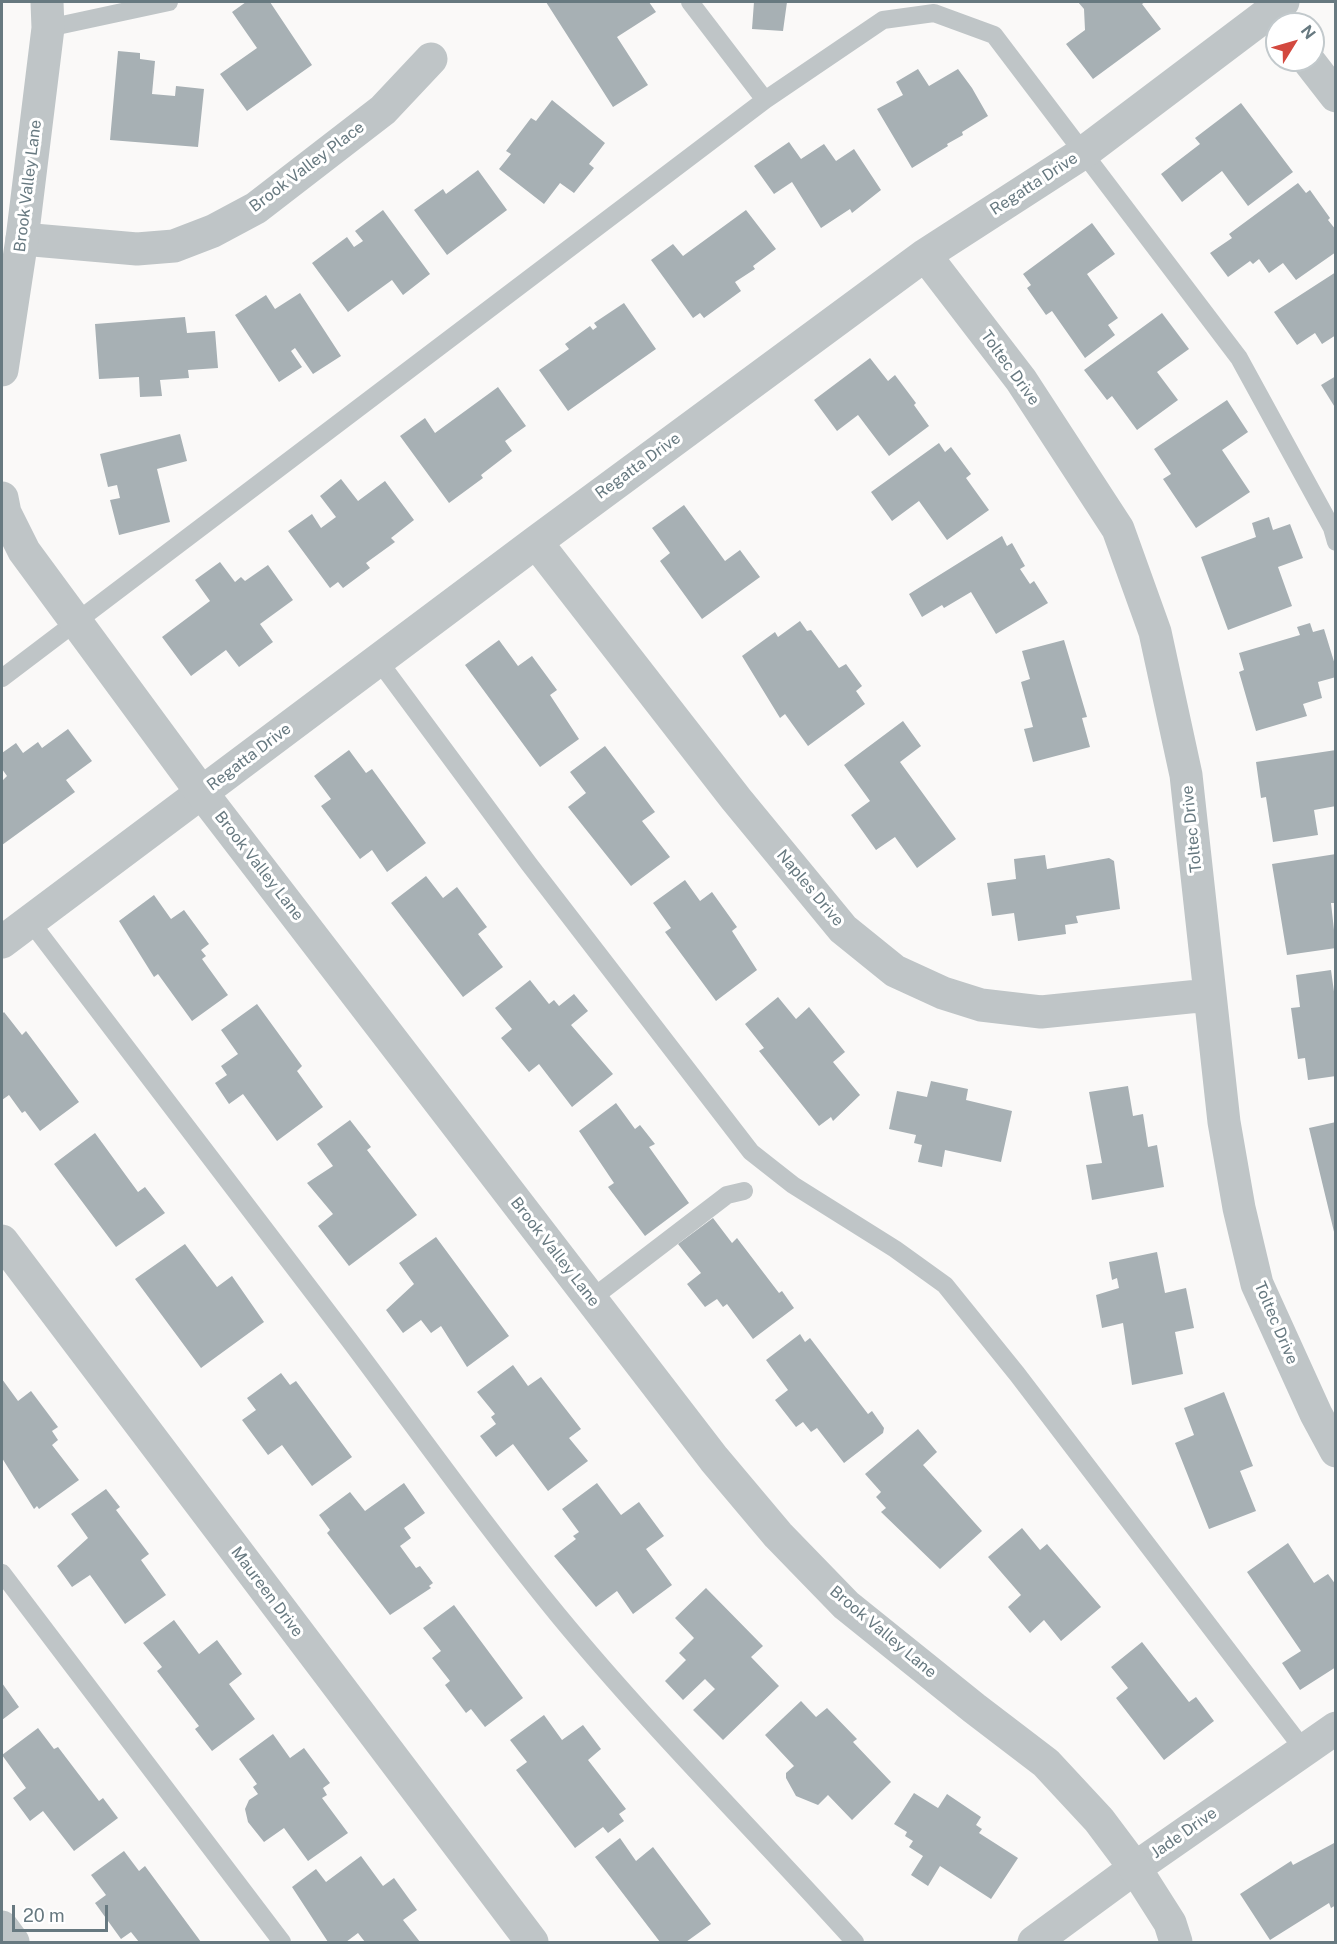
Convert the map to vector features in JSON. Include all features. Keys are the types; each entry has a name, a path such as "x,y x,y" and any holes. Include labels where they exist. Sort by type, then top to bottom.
{"street":[{"name":"Regatta Drive","path":"2,942 536,542 925,255 1083,153 1274,10"},
{"name":"Brook Valley Lane","path":"2,370 22,239 48,15"},
{"name":"Brook Valley Place","path":"22,239 137,249 174,246 213,231 256,208 383,110 431,59"},
{"path":"1317,72 1335,96"},
{"name":"Toltec Drive","path":"925,255 1021,380 1118,529 1155,632 1186,775 1224,1122 1239,1208 1257,1284 1335,1451"},
{"name":"Brook Valley Lane","path":"2,498 5,513 24,551 202,793 714,1459 778,1535 846,1605 1046,1763 1099,1820 1134,1868 1170,1923 1176,1942"},
{"name":"Naples Drive","path":"536,542 736,799 843,929 895,971 943,993 981,1005 1041,1012 1209,994"},
{"name":"Maureen Drive","path":"2,1241 532,1942"},
{"name":"Jade Drive","path":"1034,1942 1134,1868 1335,1728"},
{"path":"2,1927 13,1942"}],"lane":[{"path":"48,15 169,2"},
{"path":"690,2 765,100"},
{"path":"2,678 765,100 883,20 934,13 994,35 1239,358 1332,528 1335,542"},
{"path":"378,660 529,864 751,1152 793,1185 895,1249 945,1285 1024,1383 1304,1750"},
{"path":"30,921 465,1497 559,1616 674,1747 855,1942"},
{"path":"591,1299 727,1195 744,1191"},
{"path":"2,1573 282,1942"}],"building":[{"path":"246,2 270,2 312,65 247,111 220,74 257,48 232,12"},
{"path":"546,2 649,2 656,12 617,37 648,85 613,107"},
{"path":"754,2 787,2 783,31 752,29"},
{"path":"1078,2 1145,2 1142,4 1161,29 1093,79 1066,44 1085,30 1084,9"},
{"path":"118,51 140,53 140,59 155,61 152,94 175,96 176,86 204,89 198,147 110,140"},
{"path":"918,69 929,86 958,69 988,116 962,132 963,135 947,144 948,146 912,168 877,109 903,95 896,82"},
{"path":"552,100 605,143 589,164 594,168 574,193 560,183 544,204 499,169 511,154 506,151 531,118 536,121"},
{"path":"1241,103 1293,172 1248,206 1222,171 1182,202 1161,174 1200,144 1195,138"},
{"path":"789,142 801,159 824,144 836,161 854,149 881,190 852,213 850,209 821,228 792,182 774,194 754,166"},
{"path":"478,170 507,210 447,255 414,210 443,189 446,194"},
{"path":"1298,183 1306,193 1310,190 1330,218 1328,220 1336,230 1336,252 1296,280 1283,263 1269,273 1259,259 1253,264 1250,261 1228,277 1210,253 1232,238 1229,234"},
{"path":"383,210 430,274 403,295 392,280 348,312 312,263 347,237 354,247 363,241 355,231"},
{"path":"746,210 776,249 753,266 755,269 735,282 741,291 704,318 700,313 693,318 651,260 673,244 683,256"},
{"path":"1092,223 1115,254 1087,274 1118,318 1108,325 1115,335 1085,358 1052,311 1046,315 1027,288 1031,285 1023,274"},
{"path":"1336,272 1336,335 1322,344 1315,333 1297,345 1274,312"},
{"path":"300,293 341,356 313,374 295,348 291,351 302,367 279,382 235,315 266,295 275,309"},
{"path":"624,303 656,349 568,411 539,370 569,349 565,344 590,326 593,330 597,327 594,323"},
{"path":"1162,313 1189,349 1157,372 1178,400 1137,430 1112,396 1107,400 1084,370"},
{"path":"185,317 187,333 215,331 218,368 188,370 189,378 160,380 162,396 140,397 139,377 99,379 95,324"},
{"path":"870,358 888,381 895,375 916,403 914,405 929,426 889,456 858,415 837,431 814,400"},
{"path":"1336,376 1336,409 1321,385"},
{"path":"498,387 526,426 505,441 512,451 481,475 483,478 449,503 400,436 425,418 435,433"},
{"path":"1227,400 1248,432 1222,450 1250,492 1196,528 1163,479 1171,474 1154,449"},
{"path":"180,434 187,461 157,469 170,522 119,535 110,500 120,498 117,485 108,487 100,454"},
{"path":"939,443 945,452 951,447 971,474 966,478 989,510 947,540 919,501 892,521 871,492"},
{"path":"341,479 358,501 385,481 414,520 391,538 395,542 366,563 370,568 343,588 338,582 330,588 288,531 312,514 321,528 336,517 320,496"},
{"path":"684,505 725,561 740,550 760,577 702,619 660,561 670,553 652,528"},
{"path":"1269,517 1273,530 1290,524 1303,558 1278,567 1292,606 1228,630 1201,557 1256,537 1252,523"},
{"path":"1002,536 1007,546 1012,543 1025,566 1020,569 1030,584 1034,581 1048,603 996,634 971,592 944,608 942,605 922,617 909,594"},
{"path":"220,562 235,582 241,577 245,581 268,565 293,600 260,624 273,642 239,667 226,650 191,676 162,637 210,601 195,580"},
{"path":"800,621 807,631 811,630 839,668 846,664 862,686 856,691 865,704 808,746 785,714 780,718 742,656 775,632 778,637"},
{"path":"1310,623 1313,632 1324,629 1336,668 1336,677 1318,682 1322,698 1303,704 1307,716 1256,731 1239,672 1244,670 1239,653 1300,635 1297,627"},
{"path":"499,640 518,666 532,656 557,690 550,695 579,739 540,767 465,665"},
{"path":"1064,640 1087,717 1082,718 1090,747 1033,762 1024,729 1033,727 1021,682 1030,679 1022,651"},
{"path":"903,721 921,746 900,762 956,839 917,868 895,837 876,850 851,815 870,801 844,765"},
{"path":"68,729 92,761 66,780 75,792 2,845 2,781 7,776 2,769 2,753 16,743 23,753 38,742 42,748"},
{"path":"605,746 655,812 642,821 670,857 631,886 568,807 586,793 570,772"},
{"path":"349,750 366,773 372,769 426,843 387,872 372,850 360,859 321,806 331,799 314,776"},
{"path":"1336,750 1336,806 1314,810 1318,835 1273,842 1266,797 1261,798 1256,762"},
{"path":"1336,854 1336,903 1331,903 1336,948 1287,955 1272,864"},
{"path":"1045,855 1047,869 1109,858 1114,861 1120,909 1076,916 1078,923 1065,925 1066,934 1018,941 1014,913 992,916 987,883 1016,879 1014,859"},
{"path":"426,876 443,898 457,887 487,927 478,934 503,967 463,997 391,903"},
{"path":"685,880 700,901 712,892 737,927 732,931 757,970 716,1001 665,932 671,928 653,903"},
{"path":"154,895 171,919 184,910 209,944 201,950 206,956 202,959 228,995 192,1021 158,974 154,977 119,921"},
{"path":"1331,970 1336,1006 1336,1076 1308,1080 1305,1058 1298,1059 1291,1008 1300,1007 1296,975"},
{"path":"530,980 549,1004 554,1000 559,1006 574,994 588,1011 571,1025 613,1074 572,1107 539,1064 529,1072 501,1038 512,1029 495,1008"},
{"path":"778,997 796,1019 809,1007 845,1052 833,1062 860,1095 833,1121 831,1117 819,1126 759,1051 764,1048 745,1024"},
{"path":"257,1004 302,1066 297,1071 323,1107 277,1141 243,1094 229,1104 215,1083 227,1075 221,1066 238,1054 221,1030"},
{"path":"4,1012 22,1035 26,1031 79,1102 40,1131 25,1111 22,1113 9,1095 2,1100 2,1014"},
{"path":"931,1081 968,1089 966,1100 1012,1111 1001,1162 945,1150 942,1167 918,1162 922,1145 914,1143 916,1135 889,1129 897,1091 927,1097"},
{"path":"1128,1086 1133,1116 1143,1114 1148,1147 1157,1145 1164,1187 1092,1200 1086,1165 1102,1163 1089,1092"},
{"path":"616,1103 635,1129 640,1125 655,1144 649,1147 689,1203 645,1236 608,1187 614,1183 579,1131"},
{"path":"350,1120 371,1147 367,1150 417,1215 349,1266 318,1226 333,1214 307,1183 333,1166 317,1144"},
{"path":"1336,1122 1336,1235 1335,1236 1309,1128"},
{"path":"95,1133 138,1192 145,1187 165,1213 116,1247 54,1164"},
{"path":"713,1218 732,1243 737,1238 779,1293 782,1291 794,1308 753,1339 727,1304 723,1307 717,1299 705,1307 687,1284 701,1273 678,1244"},
{"path":"436,1237 509,1336 467,1367 441,1326 431,1333 421,1320 403,1333 386,1310 414,1284 399,1263"},
{"path":"185,1244 217,1287 232,1276 264,1322 201,1368 135,1279"},
{"path":"1157,1252 1165,1293 1186,1288 1194,1328 1175,1332 1183,1374 1132,1385 1123,1323 1102,1328 1096,1295 1119,1288 1117,1278 1112,1280 1109,1262"},
{"path":"800,1334 805,1342 810,1338 868,1414 872,1411 884,1428 883,1433 844,1463 817,1428 811,1432 803,1422 796,1427 775,1400 788,1390 766,1360"},
{"path":"513,1365 528,1386 541,1377 581,1429 569,1438 588,1461 548,1491 513,1444 496,1457 480,1436 496,1424 491,1417 495,1414 477,1392"},
{"path":"281,1373 290,1385 296,1381 352,1457 312,1486 282,1445 268,1455 242,1420 256,1410 247,1398"},
{"path":"2,1379 18,1401 31,1391 58,1427 52,1431 58,1440 52,1445 79,1480 39,1509 37,1506 34,1509 2,1458"},
{"path":"1224,1392 1253,1466 1240,1471 1256,1511 1209,1529 1175,1443 1194,1435 1184,1408"},
{"path":"918,1429 937,1452 923,1465 982,1531 940,1569 881,1512 886,1508 876,1497 881,1492 865,1474"},
{"path":"404,1483 425,1513 404,1528 411,1538 400,1546 416,1568 420,1566 433,1583 429,1586 431,1588 390,1615 327,1533 330,1530 319,1515 350,1492 365,1511"},
{"path":"597,1483 621,1515 639,1502 664,1536 646,1549 672,1585 633,1614 617,1591 596,1607 554,1556 576,1539 573,1536 579,1532 562,1509"},
{"path":"106,1489 120,1507 116,1510 149,1554 141,1560 166,1595 125,1624 90,1575 72,1587 57,1566 88,1538 71,1514"},
{"path":"1022,1528 1040,1550 1047,1544 1101,1607 1061,1641 1044,1620 1030,1633 1008,1607 1021,1595 988,1557"},
{"path":"1288,1543 1314,1583 1328,1574 1336,1585 1336,1667 1300,1690 1282,1663 1301,1651 1247,1572"},
{"path":"706,1588 763,1646 751,1657 779,1686 723,1740 693,1710 715,1689 705,1679 683,1700 665,1681 686,1660 679,1653 694,1638 675,1618"},
{"path":"454,1605 523,1698 485,1727 471,1709 466,1713 445,1685 450,1681 432,1658 441,1651 423,1628"},
{"path":"174,1620 199,1654 217,1640 242,1674 229,1684 255,1719 212,1751 195,1729 199,1726 157,1671 162,1667 143,1643"},
{"path":"1142,1642 1189,1702 1196,1697 1214,1721 1164,1760 1116,1698 1128,1688 1111,1667"},
{"path":"2,1683 19,1707 2,1720"},
{"path":"801,1701 816,1717 827,1708 857,1739 853,1742 891,1782 852,1820 828,1795 818,1805 796,1796 786,1778 786,1773 794,1766 765,1735"},
{"path":"544,1715 562,1740 583,1725 601,1749 588,1760 626,1809 619,1814 624,1821 608,1833 603,1827 575,1848 516,1770 527,1762 510,1740"},
{"path":"38,1728 54,1749 58,1747 99,1801 103,1798 118,1818 74,1851 43,1811 30,1821 13,1798 26,1788 2,1755"},
{"path":"273,1734 290,1758 304,1748 330,1783 323,1788 327,1795 322,1798 348,1833 308,1861 284,1828 264,1842 248,1822 245,1809 249,1800 258,1794 253,1787 257,1784 239,1759"},
{"path":"914,1793 938,1808 947,1794 981,1817 976,1825 982,1829 979,1833 1018,1858 991,1899 940,1866 928,1886 911,1875 923,1856 909,1847 913,1841 905,1836 907,1832 894,1824"},
{"path":"620,1838 636,1861 653,1847 711,1924 686,1942 660,1942 595,1857"},
{"path":"1336,1842 1336,1905 1331,1908 1329,1903 1270,1940 1240,1894 1291,1861 1293,1865"},
{"path":"124,1851 139,1871 145,1866 201,1942 139,1942 131,1932 121,1939 95,1903 106,1895 91,1875"},
{"path":"361,1856 383,1886 394,1878 417,1910 403,1920 420,1942 365,1942 358,1933 346,1942 328,1942 292,1887 316,1869 326,1882"}]}
